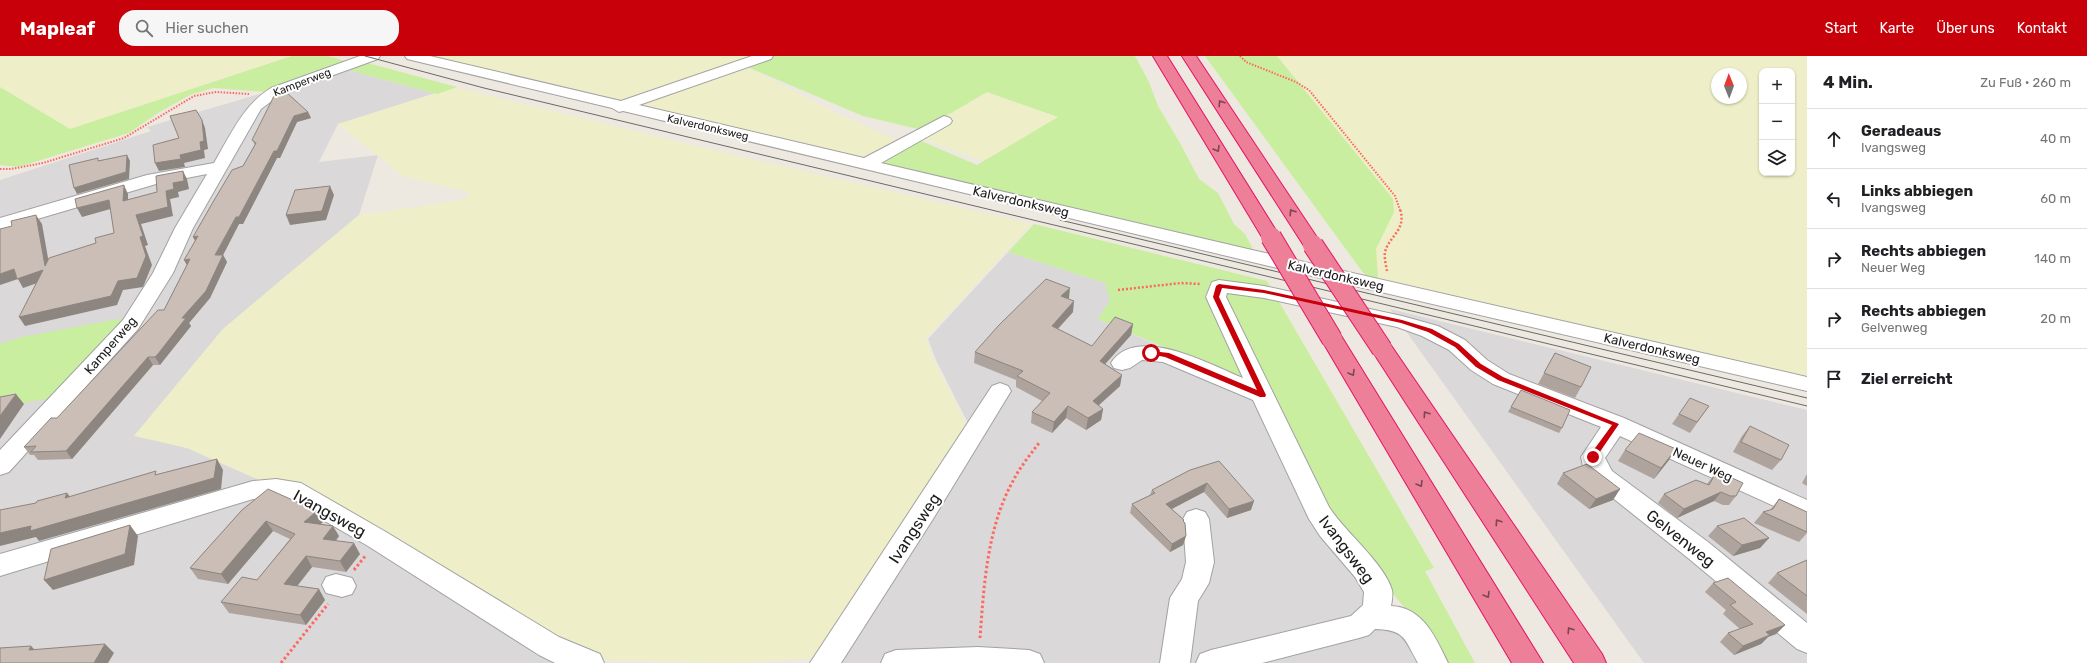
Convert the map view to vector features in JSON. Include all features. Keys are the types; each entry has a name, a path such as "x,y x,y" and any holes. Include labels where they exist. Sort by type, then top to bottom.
{"highway":[{"path":"1160,56 1528,663"},
{"path":"1189,56 1591,663"}],"street":[{"name":"Kamperweg","path":"0,466 131,324 163,273 184,228 255,107 269,95 373,56"},
{"name":"Kalverdonksweg","path":"412,56 619,107 1807,384"},
{"path":"619,107 766,56"},
{"path":"866,164 944,121"},
{"path":"0,224 153,179 219,167"},
{"name":"Ivangsweg","path":"1219,286 1216,297 1318,512 1329,529 1366,569 1378,591 1377,610 1369,617"},
{"name":"Neuer Weg","path":"1219,286 1264,292 1402,322 1430,331 1457,345 1479,366 1500,379 1616,424 1807,511"},
{"path":"1122,363 1138,353 1166,355 1263,395"},
{"name":"Ivangsweg","path":"825,663 924,512 1000,391"},
{"name":"Gelvenweg","path":"1616,424 1593,457 1595,466 1603,477 1698,550 1807,640"},
{"name":"Ivangsweg","path":"0,565 254,490 276,488 292,490 377,540 549,646 589,663"},
{"path":"1175,663 1184,598 1195,583 1200,562 1196,519"},
{"path":"1211,663 1358,626 1369,617 1399,618 1415,630 1433,663"},
{"path":"896,663 978,660 1029,663"}],"path":[{"path":"1240,56 1246,62 1296,82 1309,90 1396,196 1402,215 1400,228 1385,252 1392,288"},
{"path":"0,169 15,169 41,163 130,135 186,100 205,93 222,92 269,95"},
{"path":"1118,290 1181,283 1219,286"},
{"path":"978,660 984,585 993,533 1010,486 1039,443"}],"shaded area":[{"path":"345,69 437,94 338,124 319,162 378,155 359,215 223,329 135,435 187,448 264,482 381,552 560,663 0,663 0,180 151,131 147,127"},
{"path":"1008,252 1105,283 1111,300 1098,319 1253,387 1314,520 1430,663 832,663 976,439 936,360 928,339"},
{"path":"1390,309 1807,410 1807,663 1644,663"}],"green space":[{"path":"0,56 292,56 70,129 0,87"},
{"path":"292,56 328,56 345,61 267,92 213,88 190,95 158,113 129,133 18,167 0,165 0,87 70,129"},
{"path":"424,56 760,56 619,104"},
{"path":"774,56 1135,56 1149,82 1158,106 1199,179 1218,193 1234,224 1245,234 1254,251 882,164 882,161 919,140 977,165 1058,117 987,92 922,130 863,116 745,66"},
{"path":"1205,56 1277,56 1393,199 1394,212 1376,249 1378,278 1368,278 1361,270"},
{"path":"1277,56 1807,56 1807,381 1378,278 1376,249 1394,212 1393,199"},
{"path":"364,62 457,87 437,94 345,69"},
{"path":"745,66 838,114 899,141 867,160 632,105"},
{"path":"454,87 720,152 1031,224 926,338 934,361 970,432 841,625 812,658 739,663 601,660 264,482 187,448 134,436 223,329 359,215 464,200 469,192 403,176 338,124"},
{"path":"987,92 1059,118 984,161 913,135"},
{"path":"1034,224 1267,281 1434,568 1425,571 1475,663 1441,663 1420,626 1326,514 1269,392 1098,319 1110,300 1105,283 1008,252"},
{"path":"124,318 51,398 0,407 0,344 22,337"}],"building":[{"path":"286,92 308,112 294,116 277,151 274,151 239,217 236,217 215,255 223,255 206,291 182,318 186,318 158,354 155,357 148,357 66,451 31,452 36,446 24,447 51,418 57,418 158,310 164,310 190,259 184,260 198,236 193,237 232,170 243,166 256,143 252,140 274,96"},
{"path":"196,110 202,120 204,141 200,142 201,150 180,155 181,159 155,163 153,145 179,138 170,116"},
{"path":"127,155 126,172 74,188 69,165 98,158 98,161"},
{"path":"183,171 184,181 173,183 174,189 166,191 168,207 136,215 143,236 140,237 146,256 137,278 118,281 111,296 19,317 43,270 17,279 14,269 0,274 0,229 12,226 11,221 36,215 45,266 49,258 96,243 95,238 114,233 109,200 77,208 75,199 124,185 123,201 157,192 156,176"},
{"path":"330,186 322,211 286,215 295,190"},
{"path":"1046,279 1070,288 1061,296 1074,301 1052,326 1092,346 1115,317 1133,324 1100,361 1122,375 1093,401 1103,409 1088,418 1068,406 1054,422 1032,412 1050,393 1017,376 1023,371 975,352 999,325"},
{"path":"1555,353 1591,367 1581,387 1544,373"},
{"path":"1521,390 1570,410 1562,428 1511,407"},
{"path":"16,394 0,416 0,397"},
{"path":"1690,398 1709,406 1697,422 1679,414"},
{"path":"1750,426 1789,445 1781,460 1741,442"},
{"path":"1639,433 1676,449 1661,468 1625,450"},
{"path":"217,459 214,478 30,531 31,526 0,533 0,510 36,503 37,501 67,493 65,498 156,471 155,475"},
{"path":"1219,461 1254,501 1229,509 1207,483 1166,504 1184,520 1183,521 1185,523 1186,536 1172,544 1132,504 1155,493 1152,490 1190,470"},
{"path":"1587,464 1620,489 1596,499 1563,473"},
{"path":"1717,471 1743,483 1736,496 1730,496 1721,492 1684,509 1664,494 1696,480 1709,485"},
{"path":"268,489 317,511 304,522 333,526 323,539 354,543 340,561 306,556 284,584 319,589 300,615 221,602 242,577 257,580 295,534 266,521 221,574 190,568 242,510"},
{"path":"1779,499 1807,512 1807,532 1763,512 1773,509"},
{"path":"1744,518 1769,538 1742,545 1717,526"},
{"path":"130,525 125,554 44,580 51,549"},
{"path":"1807,560 1807,596 1777,573"},
{"path":"1728,578 1785,625 1766,632 1770,635 1743,646 1728,633 1753,624 1730,605 1736,602 1713,583"},
{"path":"105,644 94,663 0,663 0,648 31,646 29,650"}],"tram line":[{"path":"365,56 484,88 1807,406"},
{"path":"1060,220 1807,398"}],"route":[{"path":"1151,353 1166,355 1263,395 1216,297 1219,286 1264,292 1402,322 1430,331 1447,339 1457,345 1479,366 1500,379 1616,424 1593,457"}]}
